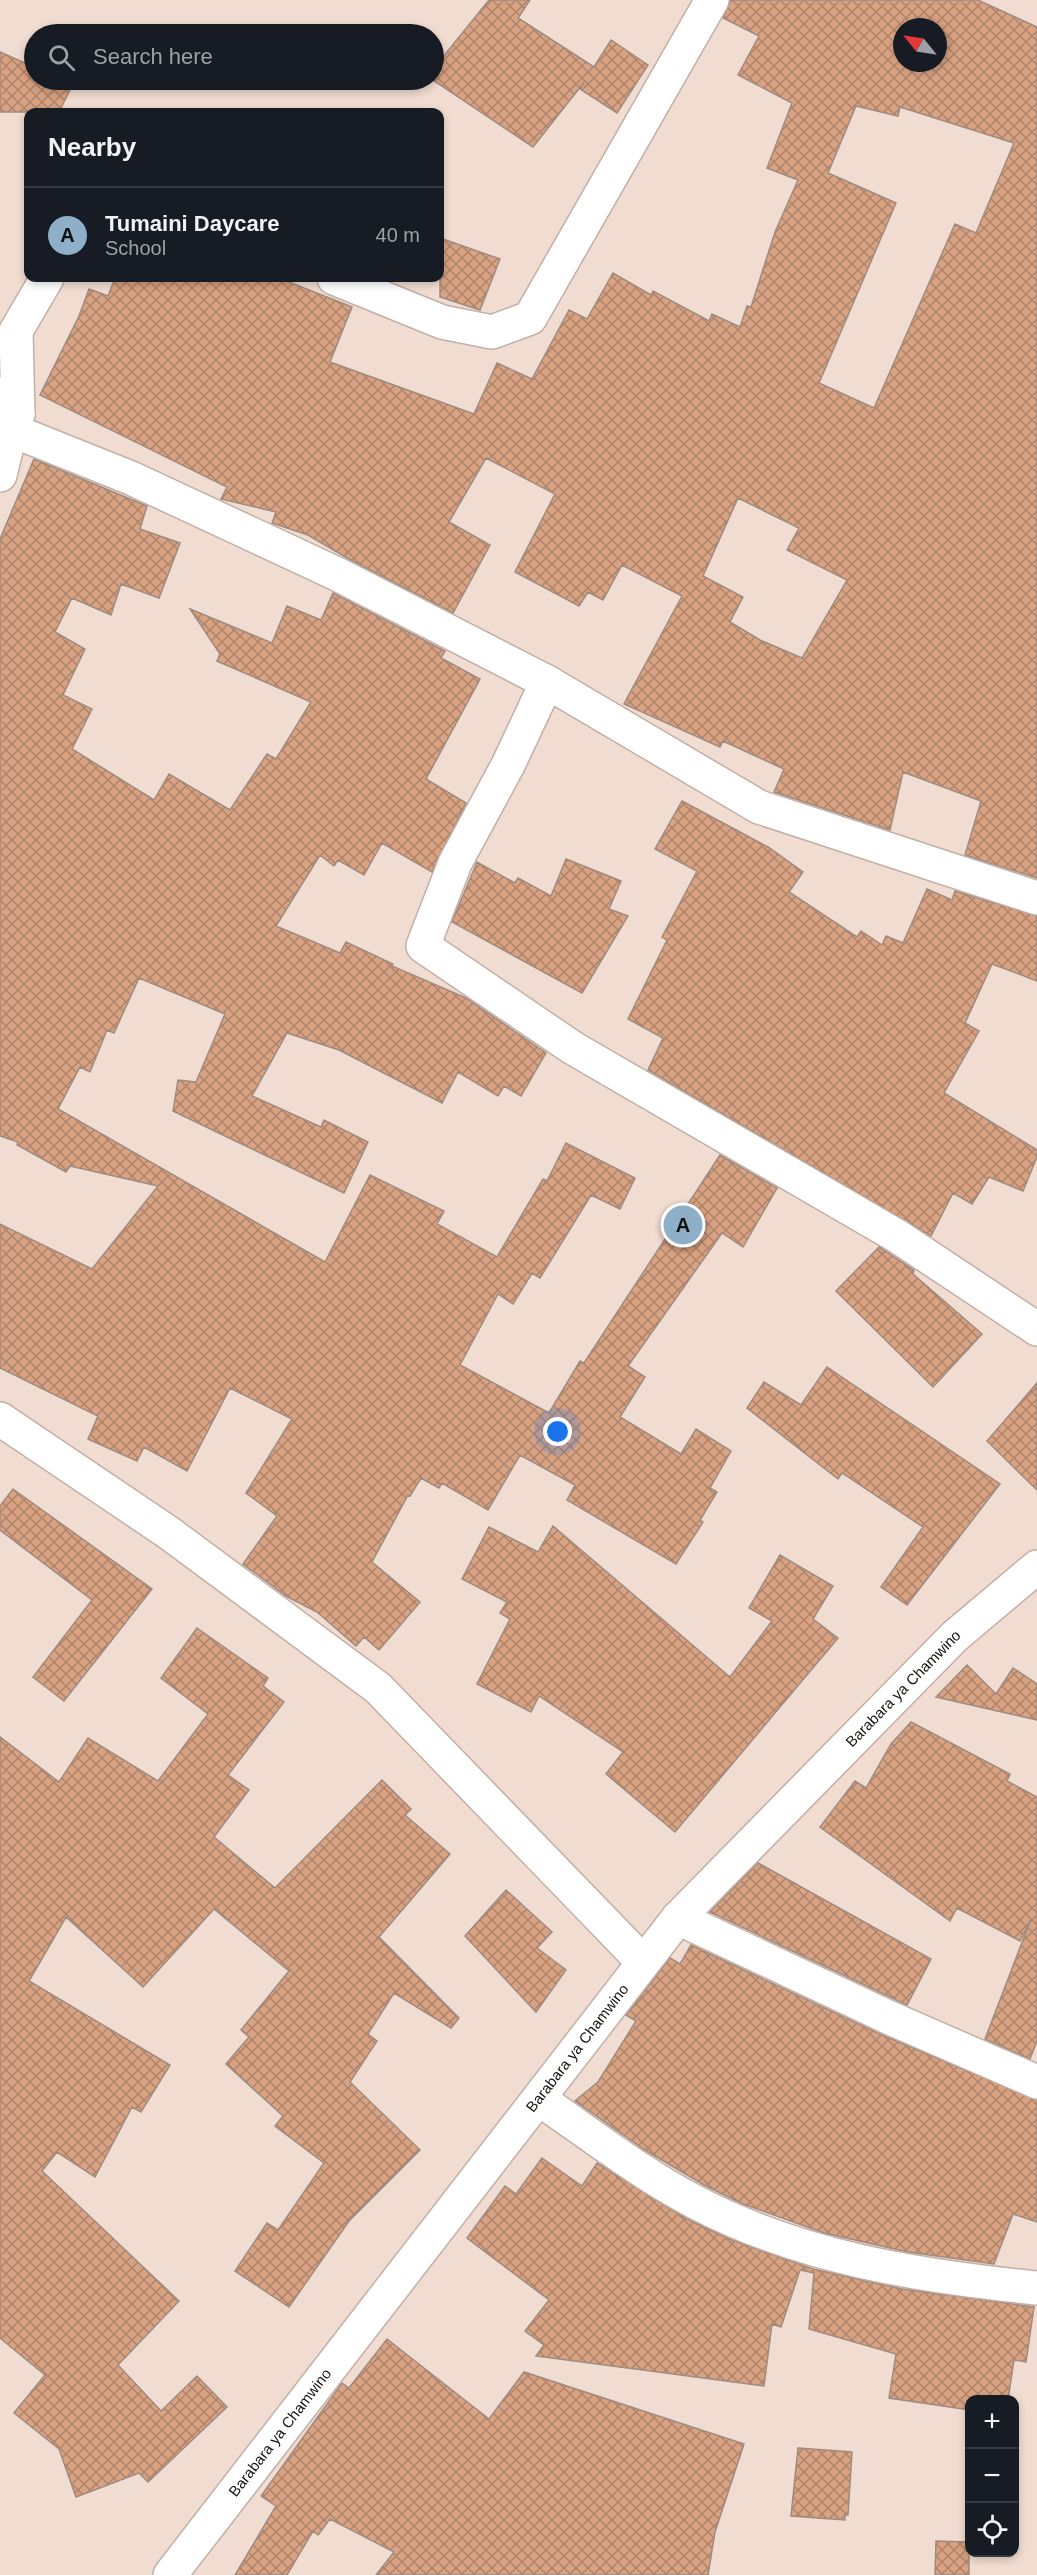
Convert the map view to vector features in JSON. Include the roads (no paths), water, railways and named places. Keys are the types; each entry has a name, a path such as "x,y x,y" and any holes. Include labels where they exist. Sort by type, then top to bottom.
{"street":[{"path":"344,282 442,322 492,332 530,318 712,0"},
{"path":"0,475 10,413 16,331 45,282"},
{"path":"10,413 131,478 337,574 547,682 759,807 1037,898"},
{"path":"547,682 508,765 455,863 423,946 573,1048 897,1236 1037,1329"},
{"path":"0,1419 169,1533 378,1688 644,1962"},
{"name":"Barabara ya Chamwino","path":"170,2575 678,1918 955,1636 1037,1567"},
{"path":"678,1918 890,2018 1037,2082"},
{"path":"539,2099 694,2201 768,2235 843,2259 918,2274 1037,2288"}],"place":[{"name":"Tumaini Daycare","path":"683,1225"}]}
